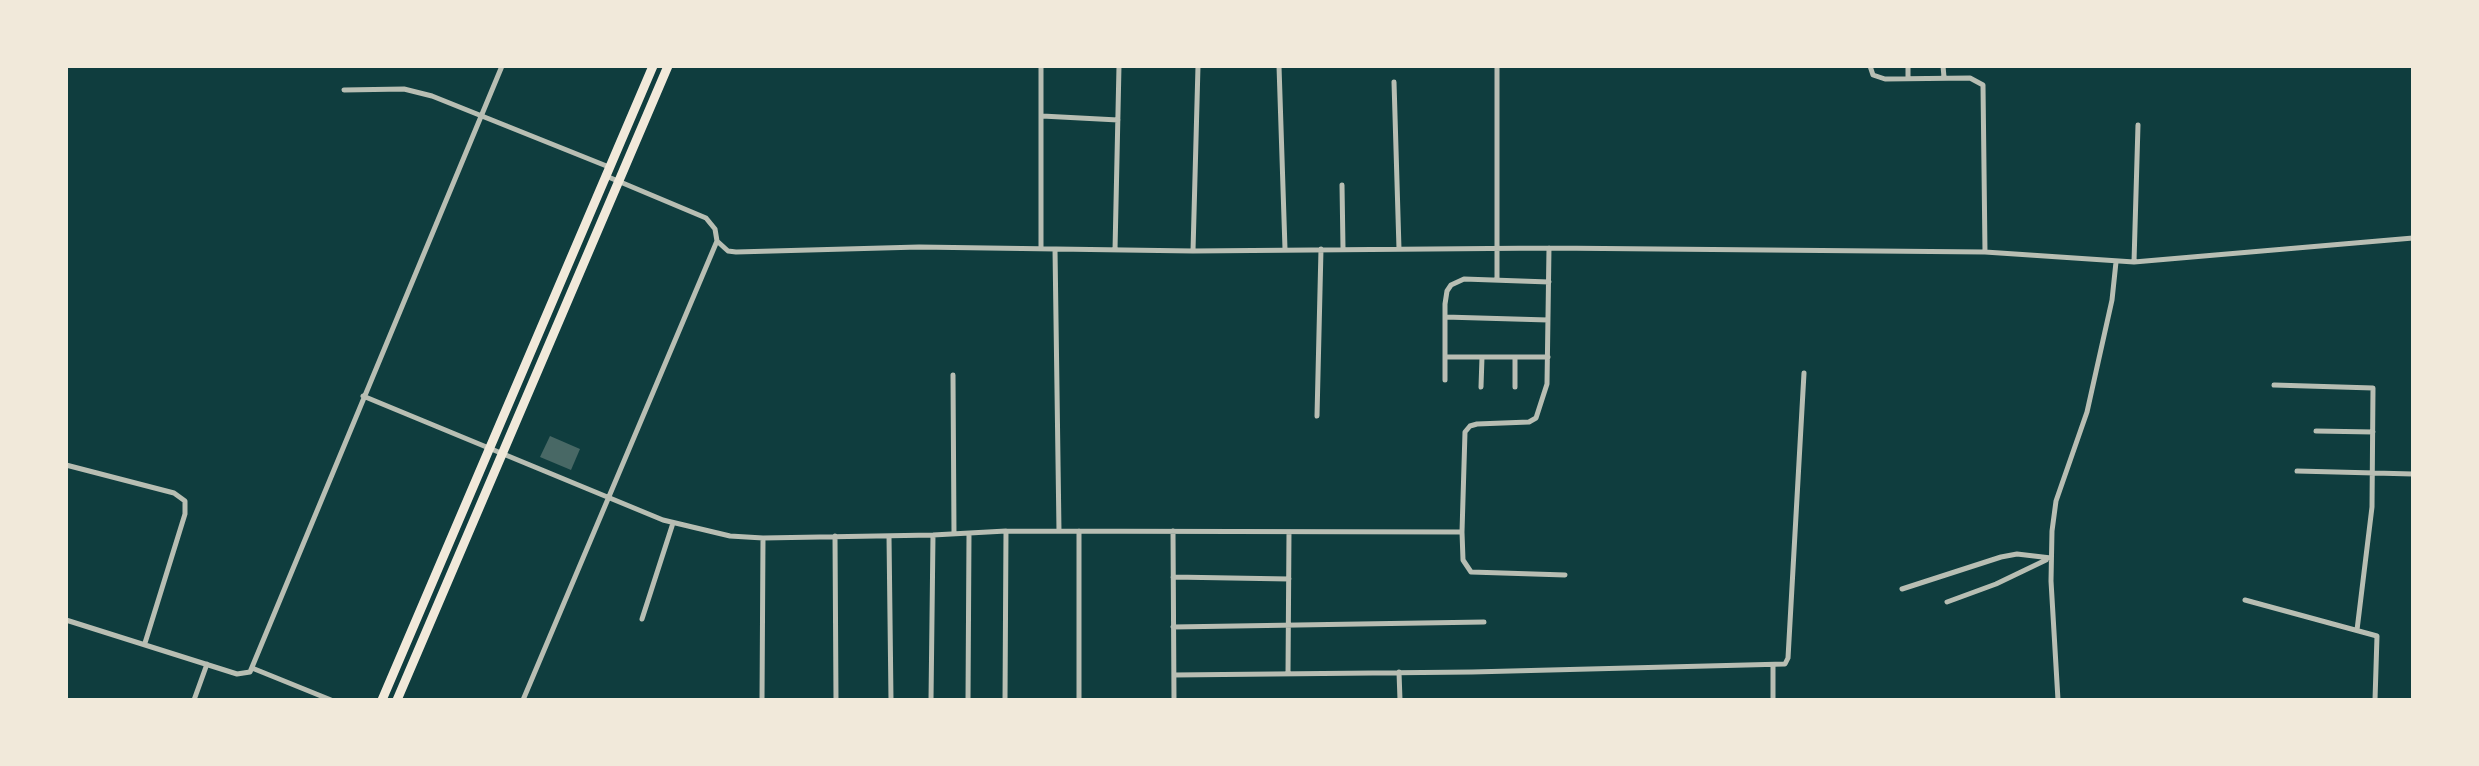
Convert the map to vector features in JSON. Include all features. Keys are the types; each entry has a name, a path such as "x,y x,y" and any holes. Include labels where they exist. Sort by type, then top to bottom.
{"highway":[{"path":"382,700 653,66"},
{"path":"397,700 668,66"},
{"path":"427,594 439,600"}],"street":[{"path":"66,620 237,674 247,674 252,668 502,66"},
{"path":"1041,66 1041,249"},
{"path":"1115,250 1119,66"},
{"path":"1193,251 1198,66"},
{"path":"1279,66 1285,249"},
{"path":"1497,66 1497,280"},
{"path":"1870,66 1870,71 1877,77 1970,78 1983,85 1985,252"},
{"path":"1908,66 1908,78"},
{"path":"1943,66 1944,77"},
{"path":"1394,82 1399,249"},
{"path":"344,90 419,92 483,115 608,172 619,181 706,218 712,223 717,241 728,251 736,252 919,247 1193,251 1549,248 1985,252 2134,262 2413,238"},
{"path":"1042,116 1118,120"},
{"path":"2134,262 2138,125"},
{"path":"1342,185 1343,249"},
{"path":"523,700 717,241"},
{"path":"1549,248 1547,384 1536,418 1529,422 1477,424 1465,432 1463,560 1471,572 1565,575"},
{"path":"1055,249 1059,531"},
{"path":"1317,416 1321,249"},
{"path":"2058,700 2049,559 2056,501 2087,412 2107,327 2116,262"},
{"path":"1445,380 1445,317 1447,291 1451,285 1464,279 1549,282"},
{"path":"1445,317 1548,320"},
{"path":"1446,357 1548,357"},
{"path":"1481,387 1482,357"},
{"path":"1515,357 1515,387"},
{"path":"1174,675 1785,664 1788,658 1804,373"},
{"path":"953,375 954,534"},
{"path":"2274,385 2373,388 2373,473 2367,566 2357,630"},
{"path":"363,396 609,499 673,523 730,536 889,536 1006,531 1462,532"},
{"path":"2316,431 2373,432"},
{"path":"66,465 174,493 185,501 185,514 145,643"},
{"path":"2297,471 2413,474"},
{"path":"642,619 673,523"},
{"path":"1005,700 1006,531"},
{"path":"1079,531 1079,700"},
{"path":"1173,531 1174,700"},
{"path":"1288,674 1289,532"},
{"path":"968,700 969,534"},
{"path":"931,700 933,535"},
{"path":"835,536 836,700"},
{"path":"889,536 891,700"},
{"path":"762,700 763,538"},
{"path":"1902,589 2001,557 2017,554 2049,559"},
{"path":"1947,602 2049,559"},
{"path":"1173,577 1289,579"},
{"path":"2245,600 2377,636 2375,700"},
{"path":"1173,627 1484,622"},
{"path":"194,700 207,664"},
{"path":"1773,666 1773,700"},
{"path":"252,668 331,700"},
{"path":"1399,672 1400,700"}],"building":[{"path":"550,436 580,449 571,470 540,457"}]}
